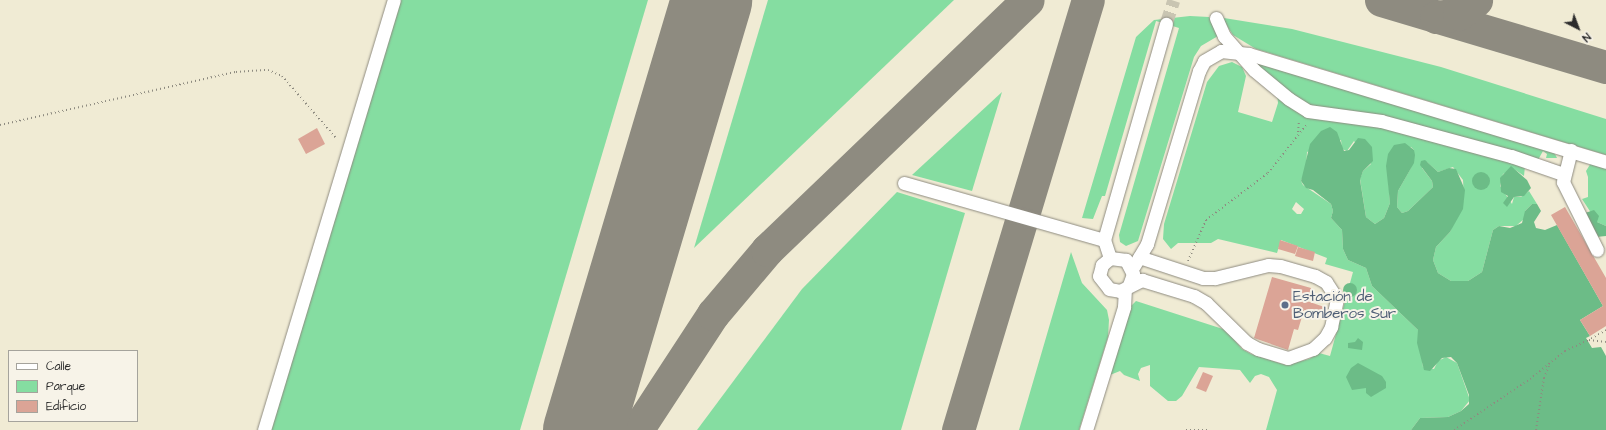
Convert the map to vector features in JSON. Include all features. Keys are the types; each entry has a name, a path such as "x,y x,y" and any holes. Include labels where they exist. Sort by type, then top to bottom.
{"lane":[{"path":"264,430 394,0"},
{"path":"1216,18 1224,36 1254,70 1289,99 1308,111 1326,115 1381,121 1511,156 1563,174"},
{"path":"1110,258 1104,240 1166,24"},
{"path":"1086,430 1124,307 1127,287 1136,263 1146,244 1201,66 1216,53 1238,52 1571,150 1606,162"},
{"path":"1571,150 1563,174 1565,189 1597,250"},
{"path":"904,183 1104,240"},
{"path":"1110,258 1121,258 1136,263 1215,278 1268,265 1280,266 1315,276 1326,282 1337,299 1331,327 1325,338 1313,349 1288,358 1258,349 1247,343 1206,304 1194,296 1142,280 1114,291 1100,282 1099,270 1110,258"}],"path":[{"path":"0,125 236,72 268,70 282,76 336,138"},
{"path":"1184,272 1200,229 1206,220 1268,173 1304,126 1326,115"},
{"path":"1454,430 1551,362 1571,346 1589,340 1606,330"},
{"path":"1589,340 1606,342"},
{"path":"1536,430 1544,378 1551,362"},
{"path":"1186,430 1207,430"}],"green space":[{"path":"399,0 648,0 520,430 270,430"},
{"path":"768,0 954,0 694,248"},
{"path":"1190,16 1209,17 1218,36 1201,46 1194,57 1138,241 1126,246 1120,242 1119,235 1179,28 1156,21 1105,196 1102,196 1093,219 1082,218 1136,37 1154,20"},
{"path":"1224,18 1292,29 1441,67 1606,119 1606,155 1256,49 1233,35 1225,23"},
{"path":"1232,62 1242,67 1246,76 1238,112 1272,122 1278,103 1277,93 1320,120 1362,122 1525,166 1524,176 1514,169 1503,174 1500,186 1512,204 1514,197 1521,197 1529,191 1537,204 1532,204 1525,211 1525,218 1516,226 1499,226 1493,230 1482,272 1468,281 1460,283 1451,281 1438,273 1433,260 1436,247 1450,232 1464,199 1463,180 1453,167 1438,172 1427,162 1422,168 1432,181 1433,187 1408,211 1402,213 1397,207 1398,191 1411,168 1414,150 1411,147 1387,161 1390,203 1384,218 1375,224 1366,217 1360,179 1363,171 1371,164 1354,141 1347,151 1342,149 1341,140 1307,152 1306,168 1301,181 1303,185 1331,204 1333,211 1331,218 1342,230 1343,249 1348,260 1366,268 1372,286 1418,330 1423,367 1434,369 1438,361 1446,357 1457,363 1470,400 1461,411 1448,417 1420,418 1411,430 1266,430 1277,390 1269,377 1261,374 1255,376 1250,383 1240,370 1199,367 1182,396 1176,401 1168,401 1150,386 1150,365 1141,368 1138,374 1140,381 1124,375 1120,371 1110,375 1131,306 1136,301 1226,330 1242,349 1251,354 1286,365 1309,359 1319,353 1330,356 1353,272 1325,264 1327,258 1281,240 1277,253 1218,239 1211,243 1178,243 1171,249 1163,239 1164,224 1207,82 1219,66","holes":["1296,202 1304,209 1301,214 1297,214 1292,209"]},
{"path":"1256,63 1554,152 1557,158 1546,158 1547,154 1543,151 1538,160 1306,105 1259,70"},
{"path":"1002,92 972,191 912,175"},
{"path":"1330,127 1337,132 1344,151 1349,150 1358,138 1365,139 1372,147 1373,161 1363,171 1360,180 1366,217 1375,224 1384,218 1390,203 1386,166 1388,154 1394,145 1405,143 1414,150 1415,155 1414,163 1398,191 1397,207 1402,213 1408,211 1433,187 1432,181 1420,165 1421,161 1425,160 1438,172 1449,168 1456,169 1465,190 1463,209 1450,232 1436,247 1433,260 1438,273 1451,281 1468,281 1482,272 1493,230 1499,226 1510,228 1522,223 1525,211 1532,204 1537,204 1541,211 1534,222 1536,228 1545,230 1557,225 1603,306 1580,320 1590,336 1586,338 1592,348 1601,347 1606,356 1606,430 1411,430 1420,418 1448,417 1461,411 1469,404 1469,395 1457,363 1451,357 1442,358 1430,371 1424,370 1417,343 1418,330 1372,286 1366,268 1348,260 1343,249 1342,230 1331,218 1333,211 1331,204 1313,190 1306,188 1301,181 1310,144 1321,131"},
{"path":"1591,163 1606,168 1606,226 1597,222 1582,199 1588,197 1588,177 1586,171"},
{"path":"1511,166 1527,180 1531,188 1524,196 1514,197 1507,207 1503,203 1508,196 1501,192 1500,178"},
{"path":"1477,172 1485,172 1490,177 1488,188 1485,190 1477,190 1472,185 1472,177"},
{"path":"897,192 965,213 901,430 697,430 802,289"},
{"path":"1594,210 1599,216 1597,222 1606,226 1606,236 1596,237 1592,226 1588,224 1585,213"},
{"path":"1071,252 1082,283 1107,310 1109,320 1108,337 1079,430 1019,430"},
{"path":"1347,283 1353,283 1357,287 1357,293 1353,297 1347,297 1343,293 1343,287"},
{"path":"1358,338 1363,342 1362,350 1348,348 1348,343 1355,342"},
{"path":"1358,363 1382,376 1386,382 1386,388 1371,397 1366,393 1366,388 1352,390 1346,377 1351,368"}],"building":[{"path":"317,128 325,144 306,154 298,139"},
{"path":"1565,207 1606,278 1606,326 1590,336 1580,320 1603,306 1551,215"},
{"path":"1280,240 1298,246 1295,254 1278,249"},
{"path":"1298,247 1315,252 1313,261 1295,256"},
{"name":"Estación de Bomberos Sur","path":"1272,277 1311,288 1307,301 1327,308 1325,316 1304,310 1298,330 1294,329 1288,350 1254,338"},
{"path":"1203,372 1213,376 1206,392 1196,388"}],"taxiway":[{"path":"637,430 713,314 767,250 1028,0"},
{"path":"958,430 1088,0"},
{"path":"1381,0 1606,67"},
{"path":"1436,17 1459,14 1476,0"}],"runway":[{"path":"583,430 711,0"}],"tunnel":[{"path":"1166,24 1174,0"}],"place":[{"name":"Estación de Bomberos Sur","path":"1285,305"}]}
